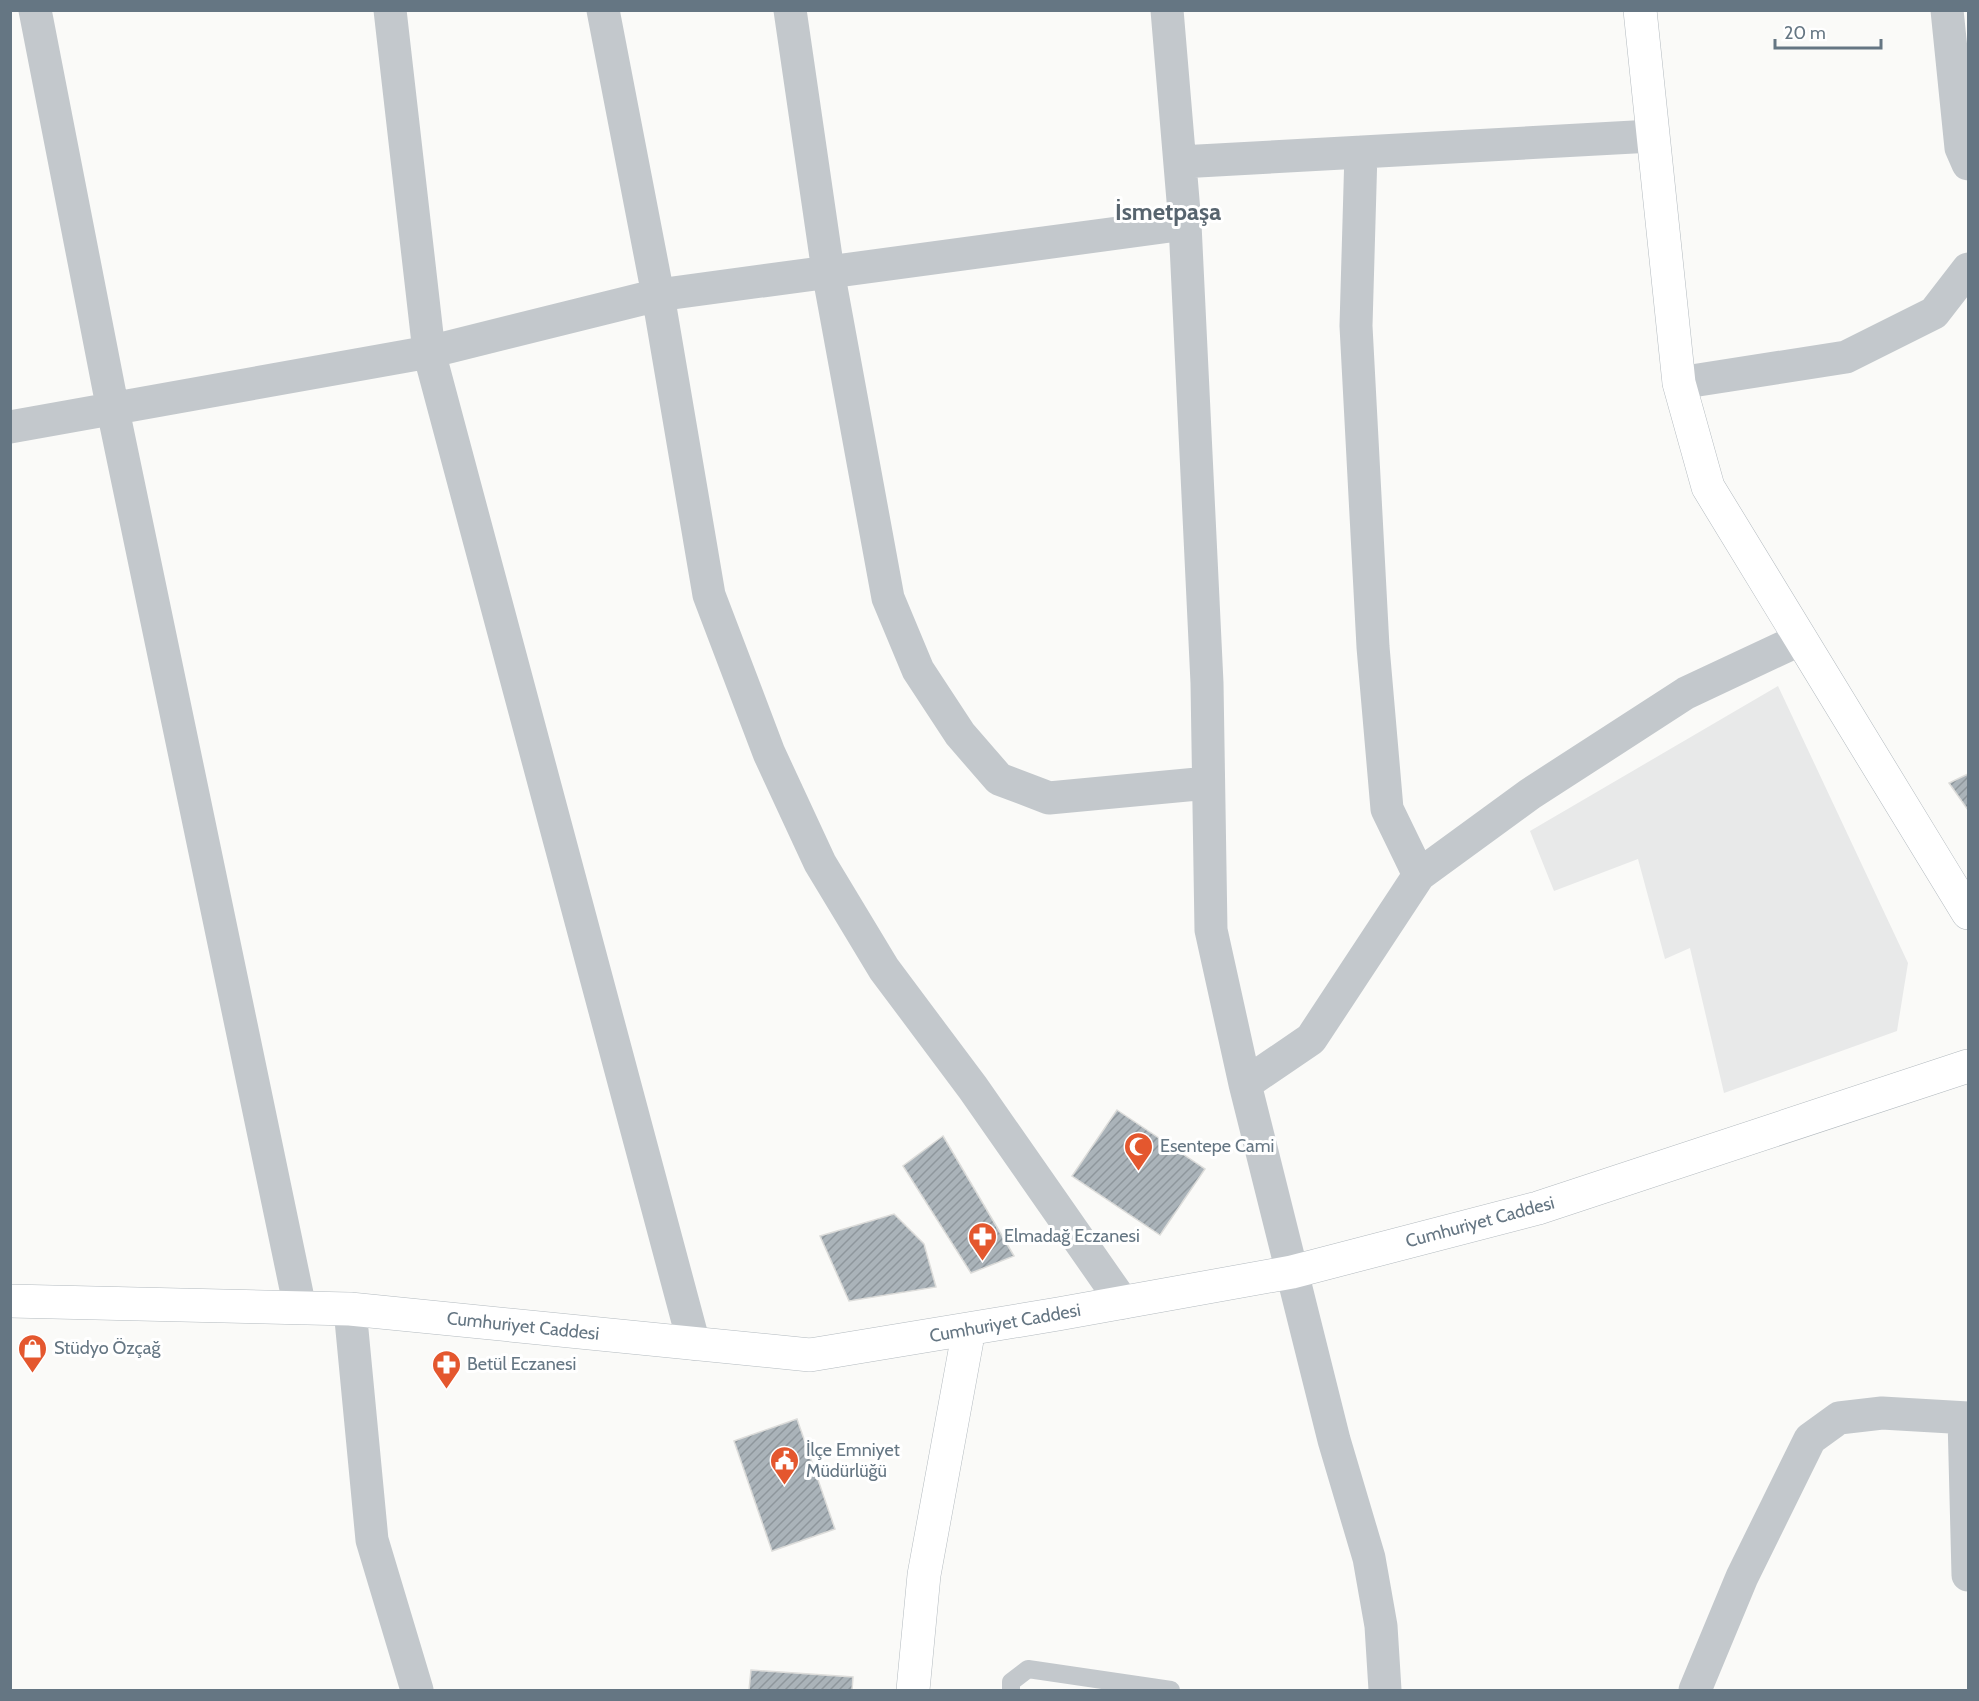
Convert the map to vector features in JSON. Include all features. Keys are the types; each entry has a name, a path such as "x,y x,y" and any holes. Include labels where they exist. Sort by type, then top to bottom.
{"street":[{"path":"35,10 112,410 300,1308"},
{"path":"390,10 429,352 694,1344"},
{"path":"603,10 658,295 709,595 769,753 820,863 884,969 973,1088 1123,1303"},
{"path":"790,10 828,271 888,598 918,670 960,734 999,779 1048,798 1208,783"},
{"path":"1167,10 1185,224 1207,683 1211,930 1245,1084 1334,1440 1369,1558 1381,1626 1385,1690"},
{"path":"1640,10 1679,383 1708,487 1968,913"},
{"path":"1947,10 1961,148 1968,164"},
{"path":"1180,162 1652,136"},
{"path":"1361,152 1356,326 1374,658 1387,809 1419,875"},
{"path":"10,427 429,352 658,295 1185,224"},
{"path":"1679,383 1846,357 1934,312 1968,269"},
{"path":"1245,1084 1311,1039 1419,875 1530,795 1686,693 1801,639"},
{"name":"Cumhuriyet Caddesi","path":"10,1301 350,1309 810,1355 1123,1303 1292,1272 1538,1208 1968,1066"},
{"path":"350,1309 372,1540 417,1690"},
{"path":"913,1690 924,1575 969,1329"},
{"path":"1695,1690 1742,1577 1810,1439 1839,1418 1882,1413 1966,1418 1968,1575"}],"lane":[{"path":"1011,1690 1011,1682 1028,1669 1171,1690"}],"shaded area":[{"path":"1778,686 1908,963 1897,1031 1724,1093 1690,948 1665,959 1638,859 1554,891 1530,831"}],"building":[{"path":"1968,774 1968,810 1949,783"},
{"name":"Esentepe Cami","path":"1117,1110 1205,1169 1160,1235 1072,1176"},
{"path":"943,1136 1014,1256 971,1273 903,1166"},
{"path":"894,1214 924,1244 936,1287 849,1301 820,1236"},
{"name":"İlçe Emniyet Müdürlüğü","path":"797,1419 835,1529 772,1551 734,1441"},
{"path":"751,1670 853,1677 852,1690 749,1690"}],"place":[{"name":"Esentepe Cami","path":"1139,1172"},
{"name":"Elmadağ Eczanesi","path":"983,1262"},
{"name":"Stüdyo Özçağ","path":"33,1374"},
{"name":"Betül Eczanesi","path":"446,1390"},
{"name":"İlçe Emniyet Müdürlüğü","path":"785,1486"}],"district":[{"name":"İsmetpaşa","path":"1168,211"}]}
